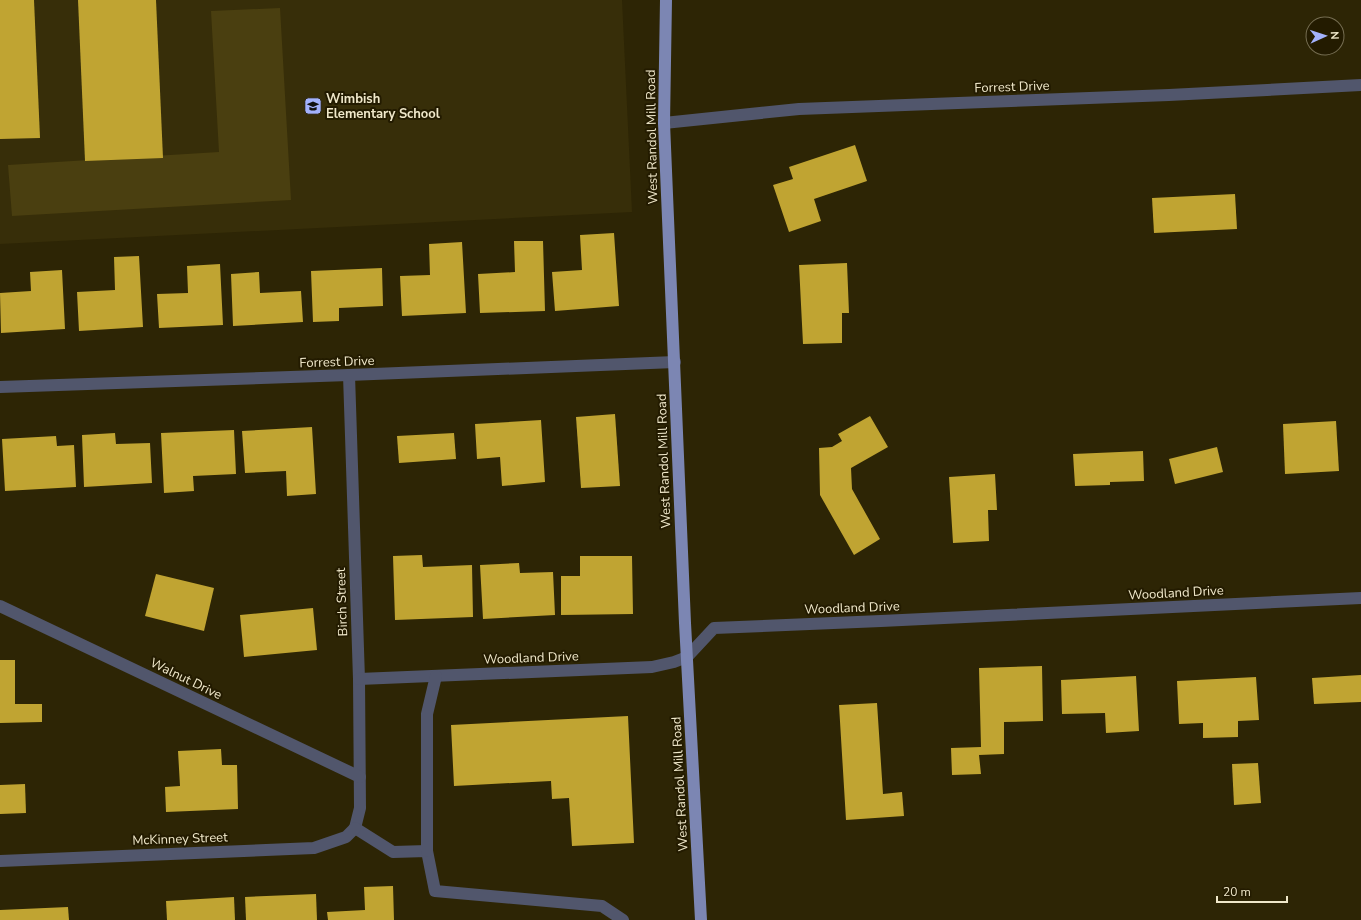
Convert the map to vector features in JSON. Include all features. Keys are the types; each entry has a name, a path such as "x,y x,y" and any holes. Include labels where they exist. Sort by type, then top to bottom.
{"main road":[{"name":"West Randol Mill Road","path":"666,0 664,124 685,624 701,920"}],"street":[{"name":"Forrest Drive","path":"664,124 799,108 1169,95 1361,85"},
{"name":"Forrest Drive","path":"0,387 674,362"},
{"name":"Birch Street","path":"349,375 359,679 360,808 355,828"},
{"name":"Woodland Drive","path":"359,679 652,667 674,662 687,657 714,628 1361,598"},
{"name":"Walnut Drive","path":"0,606 360,777"},
{"path":"436,676 427,714 427,851 435,891 602,906 623,920"},
{"path":"355,828 393,852 427,851"},
{"name":"McKinney Street","path":"0,861 314,848 346,837 355,828"}],"shaded area":[{"name":"Wimbish Elementary School","path":"0,0 622,0 632,212 0,244"},
{"path":"280,8 291,200 12,216 8,165 219,152 211,11"}],"building":[{"path":"0,0 34,0 40,138 0,139"},
{"path":"78,0 156,0 163,158 85,161"},
{"path":"855,145 867,181 814,199 821,221 789,232 773,185 793,179 789,167"},
{"path":"1235,194 1237,229 1154,233 1152,198"},
{"path":"614,233 619,306 555,311 552,272 582,270 580,235"},
{"path":"514,241 543,241 545,311 480,313 478,274 515,272"},
{"path":"462,242 466,313 402,316 400,276 430,275 429,244"},
{"path":"139,256 143,327 79,331 77,292 115,290 114,257"},
{"path":"847,263 849,313 842,313 842,343 803,344 799,265"},
{"path":"220,264 223,325 159,328 157,294 188,293 187,266"},
{"path":"382,268 383,306 339,308 339,321 313,322 311,271"},
{"path":"62,270 65,329 1,333 0,293 31,291 30,272"},
{"path":"259,272 260,293 301,291 303,322 233,326 231,274"},
{"path":"615,414 620,486 581,488 576,417"},
{"path":"870,416 888,447 851,468 852,489 880,539 854,555 820,495 819,448 832,447 842,441 838,434"},
{"path":"541,420 545,482 502,486 500,457 477,459 475,424"},
{"path":"1336,421 1339,471 1285,474 1283,424"},
{"path":"312,427 316,494 287,496 286,471 245,473 242,431"},
{"path":"234,430 236,474 193,476 194,491 164,493 161,433"},
{"path":"115,433 116,444 150,443 152,483 84,487 82,435"},
{"path":"454,433 456,459 399,463 397,436"},
{"path":"56,436 57,446 74,445 76,487 5,491 2,439"},
{"path":"1217,447 1223,472 1175,484 1169,459"},
{"path":"1143,451 1144,481 1110,482 1110,485 1075,486 1073,454"},
{"path":"995,474 997,510 988,510 989,541 953,543 949,477"},
{"path":"422,555 423,567 472,565 473,617 395,620 393,556"},
{"path":"580,556 632,556 633,614 561,615 561,576 580,576"},
{"path":"519,563 520,573 553,572 555,615 483,619 480,565"},
{"path":"156,574 214,588 204,631 145,616"},
{"path":"313,608 317,650 244,657 240,615"},
{"path":"0,660 15,660 15,704 42,704 42,722 0,723"},
{"path":"1042,666 1043,721 1004,722 1004,754 979,755 981,774 952,775 951,748 981,747 979,668"},
{"path":"1361,675 1361,702 1314,704 1312,678"},
{"path":"1136,676 1139,731 1106,733 1105,713 1062,714 1061,680"},
{"path":"1256,677 1259,720 1238,721 1238,737 1203,738 1203,723 1179,724 1177,681"},
{"path":"877,703 883,794 902,792 904,816 846,820 839,705"},
{"path":"628,716 634,843 572,846 569,798 552,799 551,781 454,786 451,725"},
{"path":"221,749 222,765 237,765 238,809 166,812 165,787 180,786 178,751"},
{"path":"1258,763 1261,803 1234,805 1232,764"},
{"path":"25,784 26,813 0,814 0,785"},
{"path":"393,886 394,920 328,920 327,912 365,910 364,887"},
{"path":"316,894 317,920 246,920 245,897"},
{"path":"234,897 235,920 167,920 166,901"},
{"path":"68,907 69,920 0,920 0,910"}],"place":[{"name":"Wimbish Elementary School","path":"313,106"}]}
